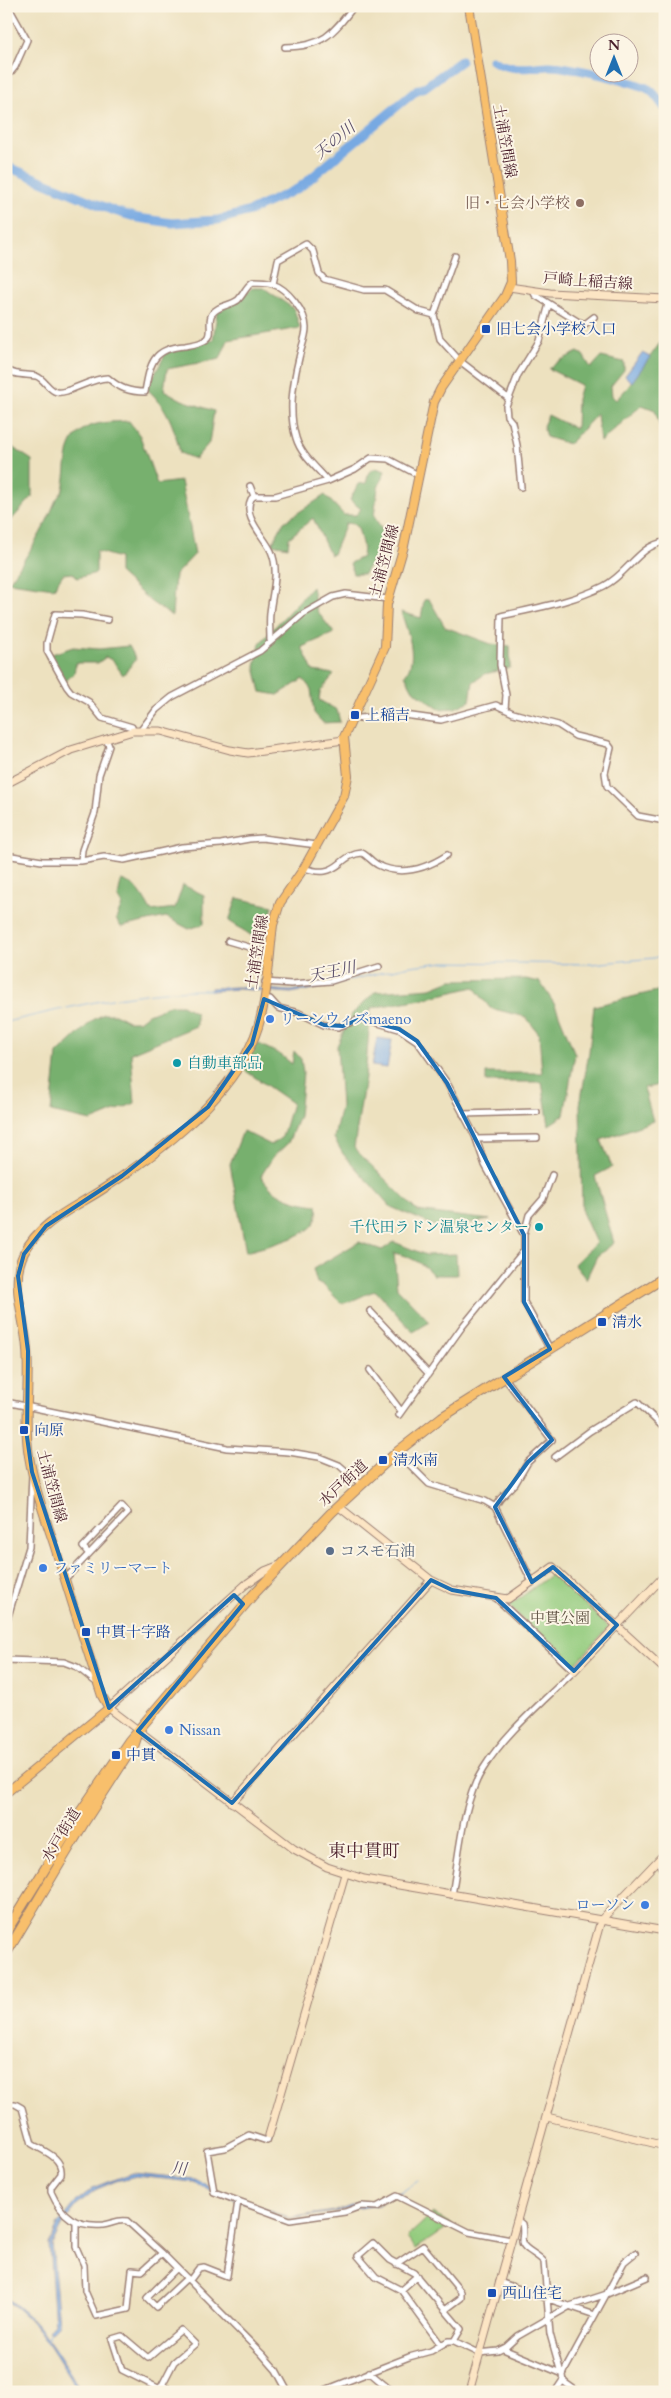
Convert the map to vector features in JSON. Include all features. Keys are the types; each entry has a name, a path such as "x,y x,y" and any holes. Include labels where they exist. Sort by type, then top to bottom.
{"highway":[{"name":"水戸街道","path":"6,1932 78,1815 129,1742 218,1634 280,1565 338,1506 397,1452 442,1417 665,1277"},
{"name":"水戸街道","path":"6,1954 85,1821 134,1745 138,1732"}],"main road":[{"name":"土浦笠間線","path":"109,1708 98,1684 32,1472 27,1437 28,1350 18,1284 19,1267 24,1254 36,1235 46,1226 122,1176 176,1135 208,1106 252,1044 260,1020 277,910 304,868 344,796 348,776 344,740 351,719 383,652 388,599 404,546 434,402 509,287 510,262 469,6"},
{"path":"6,1793 109,1708"}],"street":[{"path":"6,78 15,67 27,40 8,6"},
{"path":"285,46 298,47 319,43 342,24 354,6"},
{"path":"273,284 278,260 306,244 313,251 319,273 324,279 364,290 385,290 419,311 434,315"},
{"path":"455,256 434,315 440,339 460,361 508,398"},
{"path":"6,369 15,374 41,379 50,389 58,393 103,377 108,378 126,390 145,392 149,371 160,352 171,347 194,345 207,339 210,335 209,318 213,312 239,299 253,282 273,284 282,289 305,318 306,328 296,370 292,400 293,424 301,450 328,481"},
{"name":"戸崎上稲吉線","path":"509,287 532,291 665,299"},
{"path":"532,291 535,295 577,321 585,324 594,317"},
{"path":"520,487 518,445 512,422 506,412 508,398 518,375 539,341 549,304"},
{"path":"254,496 275,496 328,481 355,469 371,458 388,460 418,474"},
{"path":"250,486 254,496"},
{"path":"254,496 249,503 250,517 272,552 275,566 275,582 270,612 270,640"},
{"path":"505,708 506,695 500,665 501,616 562,602 605,586 621,574 645,550 665,542"},
{"path":"142,730 156,710 172,697 260,651 270,640 303,614 333,597 346,594 388,599"},
{"path":"108,620 82,615 55,614 47,643 47,651 71,692 89,702 102,718 132,727 133,731"},
{"path":"351,719 397,714 441,720 489,706 505,708 513,713 552,723 575,736 608,744 611,752 605,773 607,786 638,816 665,820"},
{"path":"6,784 71,750 133,731 172,733 230,750 248,753 344,740"},
{"path":"81,861 82,850 95,813 99,774 109,746 106,739"},
{"path":"6,855 42,861 81,861 104,857 124,860 182,847 255,838 317,845"},
{"path":"304,868 325,871 339,864 349,855 362,853 377,865 392,870 411,870 430,866 447,855"},
{"path":"228,941 269,953"},
{"path":"379,966 332,981 291,984 265,990 270,1000 278,1008 299,1013 324,1025 343,1026 360,1019 385,1023 399,1028 417,1041 447,1083 476,1139 485,1166 524,1234"},
{"path":"463,1114 537,1112"},
{"path":"476,1139 536,1138"},
{"path":"550,1349 524,1302 523,1252 524,1234 529,1215 542,1198 552,1175"},
{"path":"370,1370 400,1413 462,1327 523,1252"},
{"path":"370,1311 428,1373"},
{"path":"495,1507 515,1484 528,1462 552,1440 504,1377"},
{"path":"6,1402 227,1448 289,1452 319,1457 339,1465 362,1484"},
{"path":"555,1457 590,1431 637,1402 665,1428"},
{"path":"397,1452 429,1484 485,1501 495,1507 532,1582"},
{"path":"6,1623 29,1547 32,1472"},
{"path":"65,1579 89,1554 128,1513 122,1506 83,1547 89,1554"},
{"path":"338,1506 431,1580 452,1590 508,1599 553,1567 665,1670"},
{"path":"280,1565 265,1571 245,1585 109,1708 138,1732 294,1849 345,1874 452,1895 665,1931"},
{"path":"452,1895 468,1805 482,1770 503,1743 665,1575"},
{"path":"232,1803 431,1580"},
{"path":"496,1598 574,1671"},
{"path":"6,1660 64,1662 77,1667 98,1684"},
{"path":"469,2392 601,1920 665,1853"},
{"path":"658,1860 664,1870 665,1882"},
{"path":"345,1874 267,2141 249,2135 225,2148 206,2151 214,2192 290,2220 345,2212 361,2206 377,2207 397,2196 469,2232 511,2240"},
{"path":"6,2104 15,2104 22,2108 32,2144 51,2155 60,2165 61,2174 51,2187 51,2192 64,2214 71,2221 76,2222 103,2225 127,2221 162,2253 262,2354 276,2370 288,2392"},
{"path":"546,2117 665,2146"},
{"path":"177,2268 147,2298 156,2307 199,2268 204,2266 227,2276 238,2201"},
{"path":"517,2220 522,2224 522,2243 524,2247 539,2255 544,2262 553,2349 562,2376"},
{"path":"76,2222 76,2247 84,2265 85,2291 96,2316 128,2309 132,2270 142,2271 162,2253"},
{"path":"320,2392 454,2341 461,2329 417,2276 396,2264 373,2243 358,2256 376,2277 400,2290 442,2345"},
{"path":"396,2264 423,2246 461,2292 461,2298 446,2310"},
{"path":"555,2392 624,2262 636,2252"},
{"path":"400,2290 417,2276"},
{"path":"454,2341 479,2353 503,2349 518,2336 570,2306 647,2278"},
{"path":"499,2282 548,2297 595,2316"},
{"path":"181,2330 195,2344 174,2362 163,2385 160,2389 122,2370 112,2339 122,2336 148,2358 181,2330"},
{"path":"503,2349 562,2376 578,2392"},
{"path":"369,2372 393,2392"},
{"path":"163,2385 173,2392"}],"highlighted area":[{"path":"264,999 324,1025 343,1026 360,1019 399,1029 417,1041 447,1083 524,1235 524,1302 550,1349 504,1377 552,1440 528,1462 495,1507 532,1582 553,1567 617,1625 574,1671 496,1598 452,1590 431,1580 232,1803 138,1731 243,1604 234,1595 109,1708 32,1472 27,1437 28,1351 18,1276 24,1254 46,1226 122,1176 208,1107 252,1044"}],"green space":[{"path":"253,288 264,288 294,309 300,328 228,340 220,359 167,369 164,390 182,400 214,411 209,443 195,459 180,453 175,434 165,410 147,389 167,351 213,340 217,313"},
{"path":"665,336 665,443 655,410 642,405 600,442 597,414 569,444 546,437 543,426 548,415 576,429 577,399 581,385 549,369 559,361 578,352 583,355 591,368 601,357 624,362 624,370 611,386 612,396 616,400 628,387"},
{"path":"129,421 140,436 157,484 181,481 195,554 175,575 172,616 151,602 119,573 119,558 96,551 96,573 77,578 73,573 63,574 54,588 9,582 35,543 62,491 67,458 71,443 75,437 92,425"},
{"path":"6,443 32,460 32,497 6,526"},
{"path":"376,468 385,471 378,488 374,516 384,534 382,545 364,574 353,574 350,563 362,557 363,547 358,528 353,524 346,523 333,554 330,555 313,518 289,538 288,547 272,544 284,522 325,495 344,515 356,515 361,509 350,500 358,484 366,483 369,472"},
{"path":"312,587 317,611 334,633 302,647 313,671 334,674 320,692 319,700 337,710 340,722 323,723 314,713 311,689 303,679 278,695 261,692 255,667 260,643"},
{"path":"429,599 445,627 491,644 510,646 510,668 485,674 473,682 470,701 455,708 439,709 413,690 405,675 411,660 411,644 401,612 421,618 424,600"},
{"path":"129,646 136,659 123,675 113,661 106,657 98,663 76,663 74,673 64,683 46,656 73,647 99,649"},
{"path":"121,880 135,888 151,911 175,908 183,885 204,895 204,924 189,929 166,917 121,927 116,919 122,905 118,898"},
{"path":"237,898 273,906 263,943 229,921"},
{"path":"526,979 540,982 555,1005 575,1054 564,1115 549,1125 542,1082 486,1082 486,1073 542,1073 539,1034 526,1017 490,1008 474,987 371,1008 365,1077 354,1148 417,1211 490,1220 440,1228 391,1207 343,1154 334,1138 341,1106 337,1046 351,1015 375,992 431,988 451,980"},
{"path":"665,989 665,1084 644,1088 653,1121 601,1140 612,1167 595,1176 614,1243 597,1256 586,1279 574,1264 596,1243 582,1212 580,1105 594,1006"},
{"path":"170,1005 182,1005 196,1013 196,1026 131,1053 135,1103 91,1121 51,1112 57,1054 93,1020 104,1014 115,1014 128,1021 139,1021 148,1014"},
{"path":"257,1043 281,1055 292,1064 294,1051 301,1059 303,1073 299,1116 288,1143 273,1157 261,1176 278,1194 300,1202 317,1205 317,1212 314,1224 302,1234 246,1252 230,1164 243,1131 271,1145 282,1137 292,1103 243,1069"},
{"path":"359,1242 382,1250 394,1242 426,1255 456,1254 457,1275 433,1275 415,1261 394,1253 397,1288 430,1322 413,1332 376,1291 341,1303 322,1284 317,1283 313,1269"},
{"name":"中貫公園","path":"552,1574 609,1627 573,1667 509,1606"},
{"path":"432,2214 452,2224 416,2249 407,2237"}],"water":[{"path":"642,353 650,357 632,382 625,376"},
{"path":"337,982 337,984 331,986 291,993 238,989 211,991 211,988 238,987 291,991"},
{"path":"377,1038 392,1040 387,1068 372,1066"},
{"name":"川","path":"132,2173 195,2179 220,2192 289,2218 340,2210 359,2203 378,2205 397,2193 400,2192 401,2194 391,2197 379,2205 289,2219 210,2190 194,2182 136,2176 116,2181 95,2190 79,2203 61,2226 52,2244 59,2324 51,2332 48,2330 55,2323 49,2244 58,2225 77,2201 93,2188"},
{"path":"6,2298 30,2317 40,2328 82,2392 79,2392 38,2329 18,2309 6,2301"}],"waterway":[{"name":"天の川","path":"492,60 506,66 527,68 556,66 617,79 650,90 665,108"},
{"name":"天の川","path":"6,166 114,211 138,218 172,223 218,220 250,211 299,188 418,89 422,89 461,61"},
{"name":"天王川","path":"337,983 410,966 444,962 591,964 654,958 665,954"},
{"name":"天王川","path":"6,1022 134,995 185,990 212,990"},
{"name":"川","path":"400,2193 418,2181"},
{"name":"川","path":"48,2338 49,2332"}],"place":[{"name":"旧・七会小学校","path":"580,203"},
{"name":"旧七会小学校入口","path":"486,329"},
{"name":"上稲吉","path":"355,715"},
{"name":"リーンウィズmaeno","path":"270,1019"},
{"name":"自動車部品","path":"177,1063"},
{"name":"千代田ラドン温泉センター","path":"539,1227"},
{"name":"清水","path":"602,1322"},
{"name":"向原","path":"24,1430"},
{"name":"清水南","path":"383,1460"},
{"name":"コスモ石油","path":"330,1551"},
{"name":"ファミリーマート","path":"43,1568"},
{"name":"中貫十字路","path":"86,1632"},
{"name":"Nissan","path":"169,1730"},
{"name":"中貫","path":"116,1755"},
{"name":"ローソン","path":"645,1905"},
{"name":"西山住宅","path":"492,2293"}],"district":[{"name":"東中貫町","path":"364,1851"}]}
